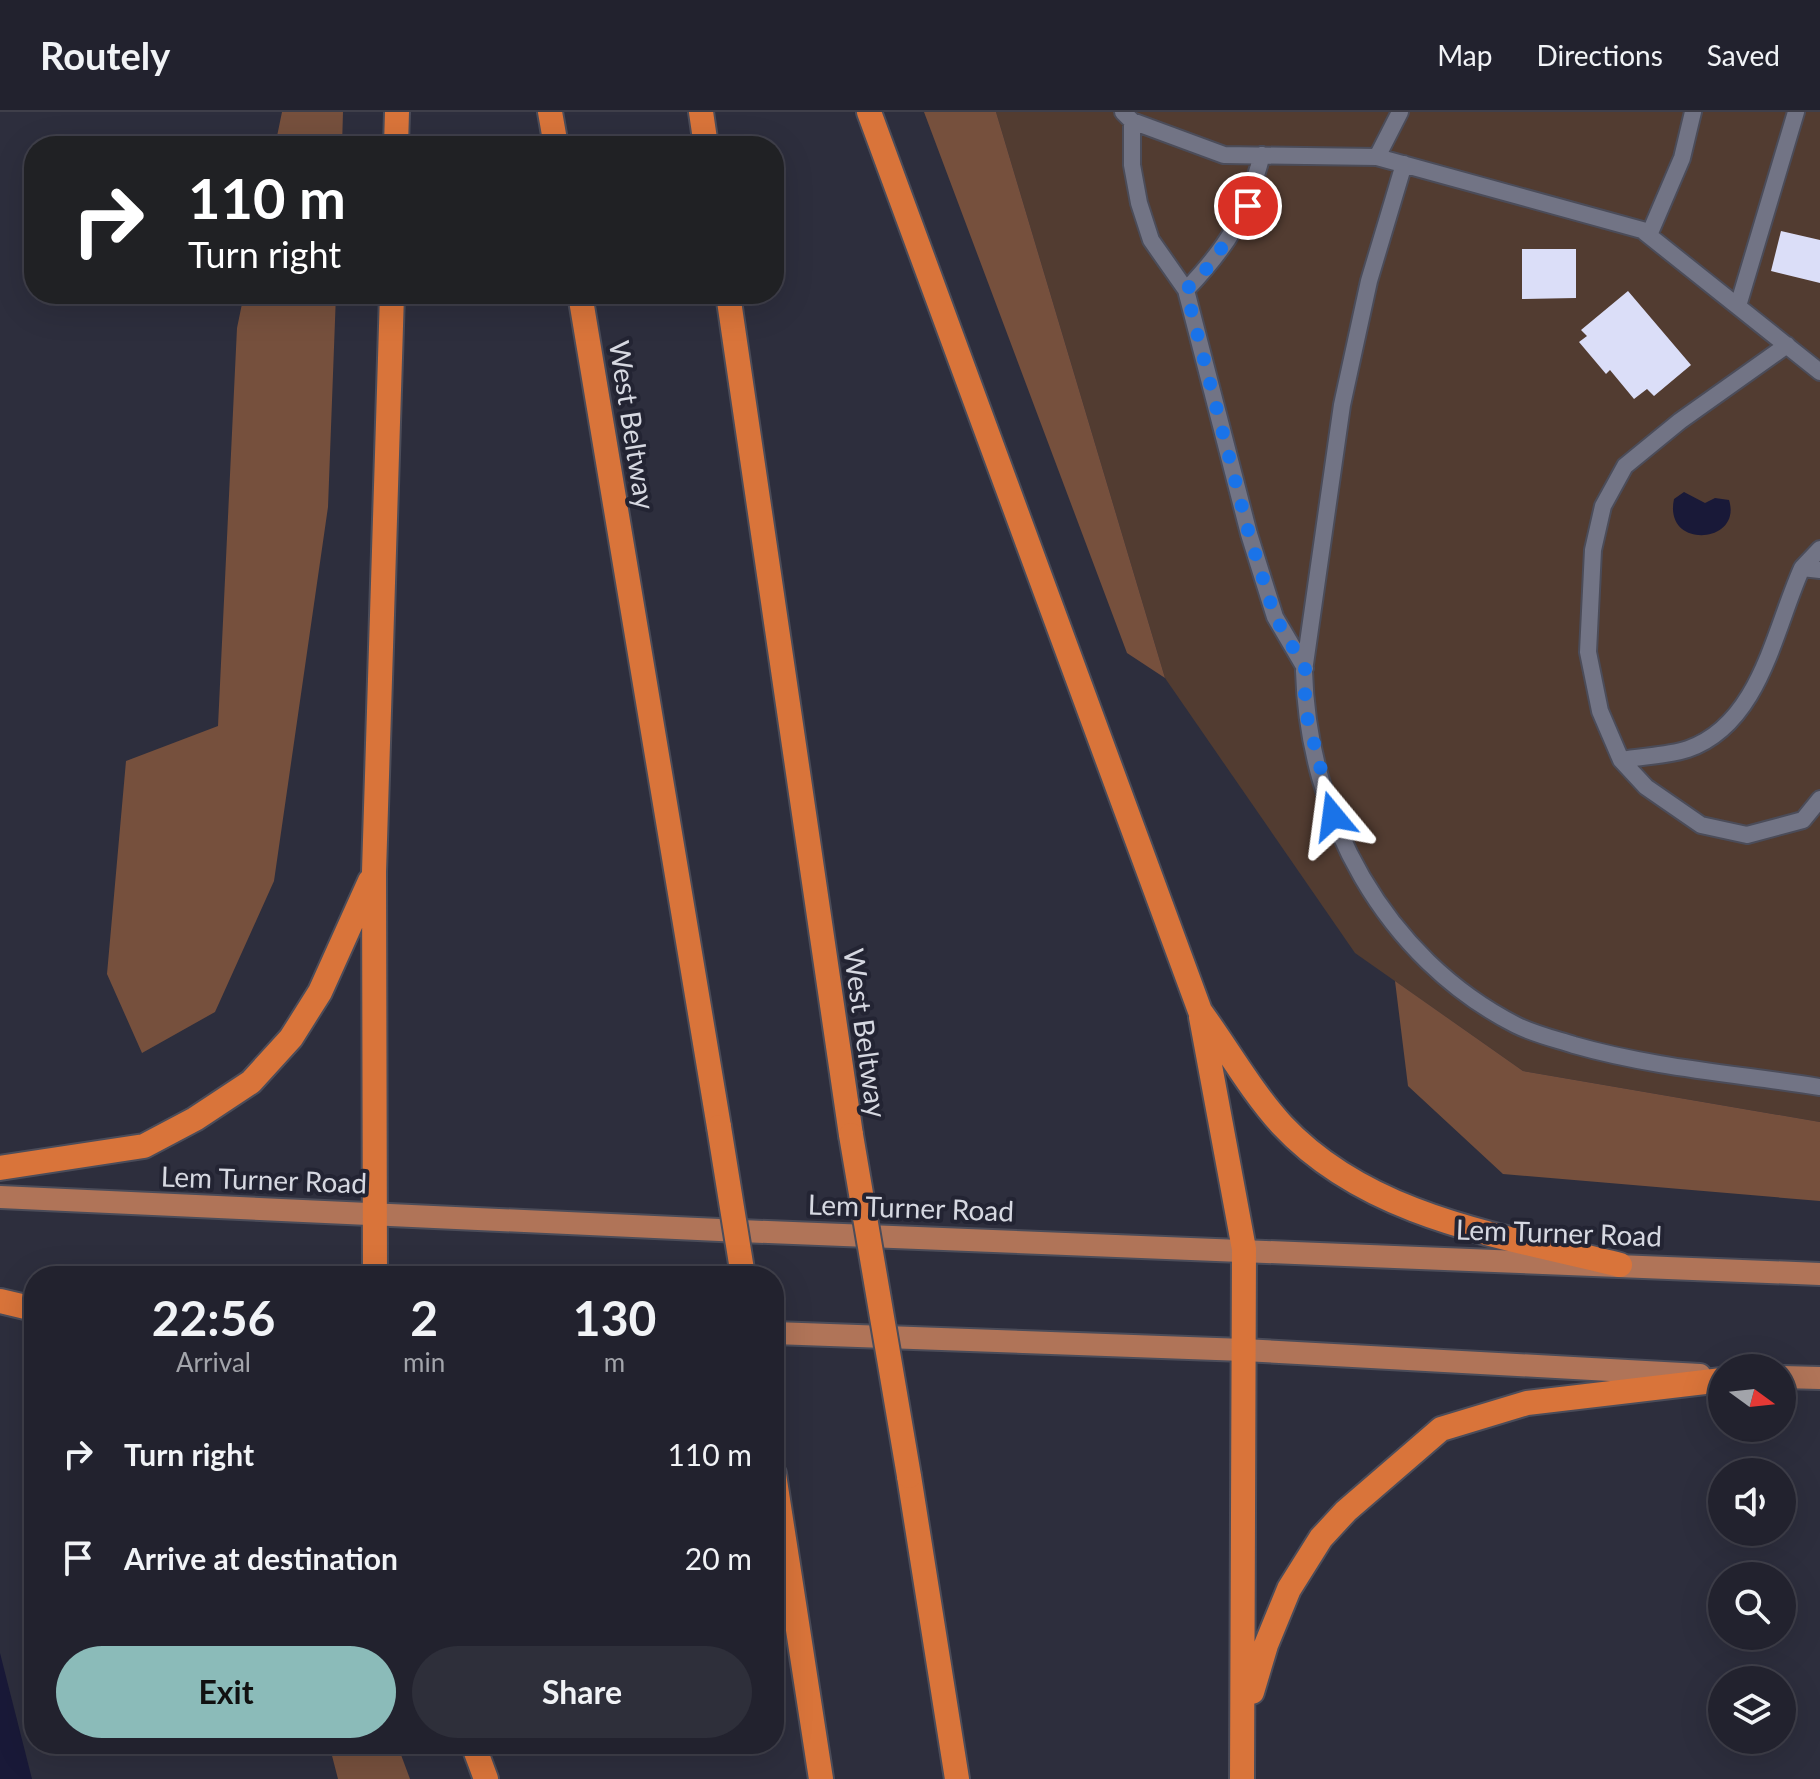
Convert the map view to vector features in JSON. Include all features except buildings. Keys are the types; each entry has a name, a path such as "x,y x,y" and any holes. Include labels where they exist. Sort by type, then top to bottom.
{"highway":[{"path":"396,136 397,112"},
{"path":"550,112 554,136"},
{"path":"701,112 705,136"},
{"path":"869,112 1200,1011 1244,1249 1242,1779"},
{"path":"375,1266 374,872 392,304"},
{"name":"West Beltway","path":"582,304 741,1266"},
{"name":"West Beltway","path":"729,304 851,1135 957,1779"},
{"path":"0,1168 144,1146 195,1119 251,1082 291,1038 320,992 374,872"},
{"path":"1200,1011 1281,1124 1342,1175 1396,1204 1461,1225 1620,1265"},
{"path":"0,1299 24,1306"},
{"path":"1244,1721 1266,1645 1283,1603 1321,1538 1346,1511 1441,1429 1527,1403 1708,1380"},
{"path":"784,1538 821,1779"},
{"path":"477,1754 486,1779"}],"main road":[{"name":"Lem Turner Road","path":"0,1197 741,1231 1820,1274"},
{"path":"0,1299 24,1300"},
{"path":"784,1333 1244,1350 1708,1377"},
{"path":"1796,1377 1820,1378"}],"lane":[{"path":"1377,157 1400,112"},
{"path":"1649,235 1682,158 1693,112"},
{"path":"1738,306 1796,112"},
{"path":"1305,668 1275,617 1249,534 1186,290 1151,240 1139,203 1128,117 1224,155 1377,157 1642,230 1820,372"},
{"path":"1186,290 1212,263 1248,206 1262,155"},
{"path":"1404,164 1369,281 1342,405 1305,668 1305,709 1316,755 1333,816 1353,864 1372,898 1397,932 1433,966 1517,1026 1554,1039 1656,1064 1820,1087"},
{"path":"1787,345 1680,421 1625,466 1603,506 1593,550 1588,652 1600,711 1621,760 1646,787 1701,825 1747,835 1803,820 1820,799"},
{"path":"1621,760 1688,749 1723,727 1754,693 1802,568 1820,549"},
{"path":"1802,568 1820,570"}],"shaded area":[{"path":"282,112 343,112 342,136 277,136"},
{"path":"924,112 996,112 1165,678 1127,653"},
{"path":"996,112 1820,112 1820,1122 1523,1071 1355,953 1165,678"},
{"path":"242,304 336,304 328,507 274,881 215,1012 142,1053 107,974 126,761 218,726 237,328"},
{"path":"1684,492 1705,503 1715,498 1729,500 1730,515 1725,526 1703,535 1680,527 1674,515 1674,499"},
{"path":"1395,981 1523,1071 1820,1122 1820,1201 1503,1174 1408,1086"},
{"path":"0,1653 32,1779 0,1779"},
{"path":"332,1754 401,1754 410,1779 338,1779"}],"route":[{"path":"1248,206 1212,263 1186,290 1249,534 1275,617 1305,668 1305,709 1333,816"}]}
